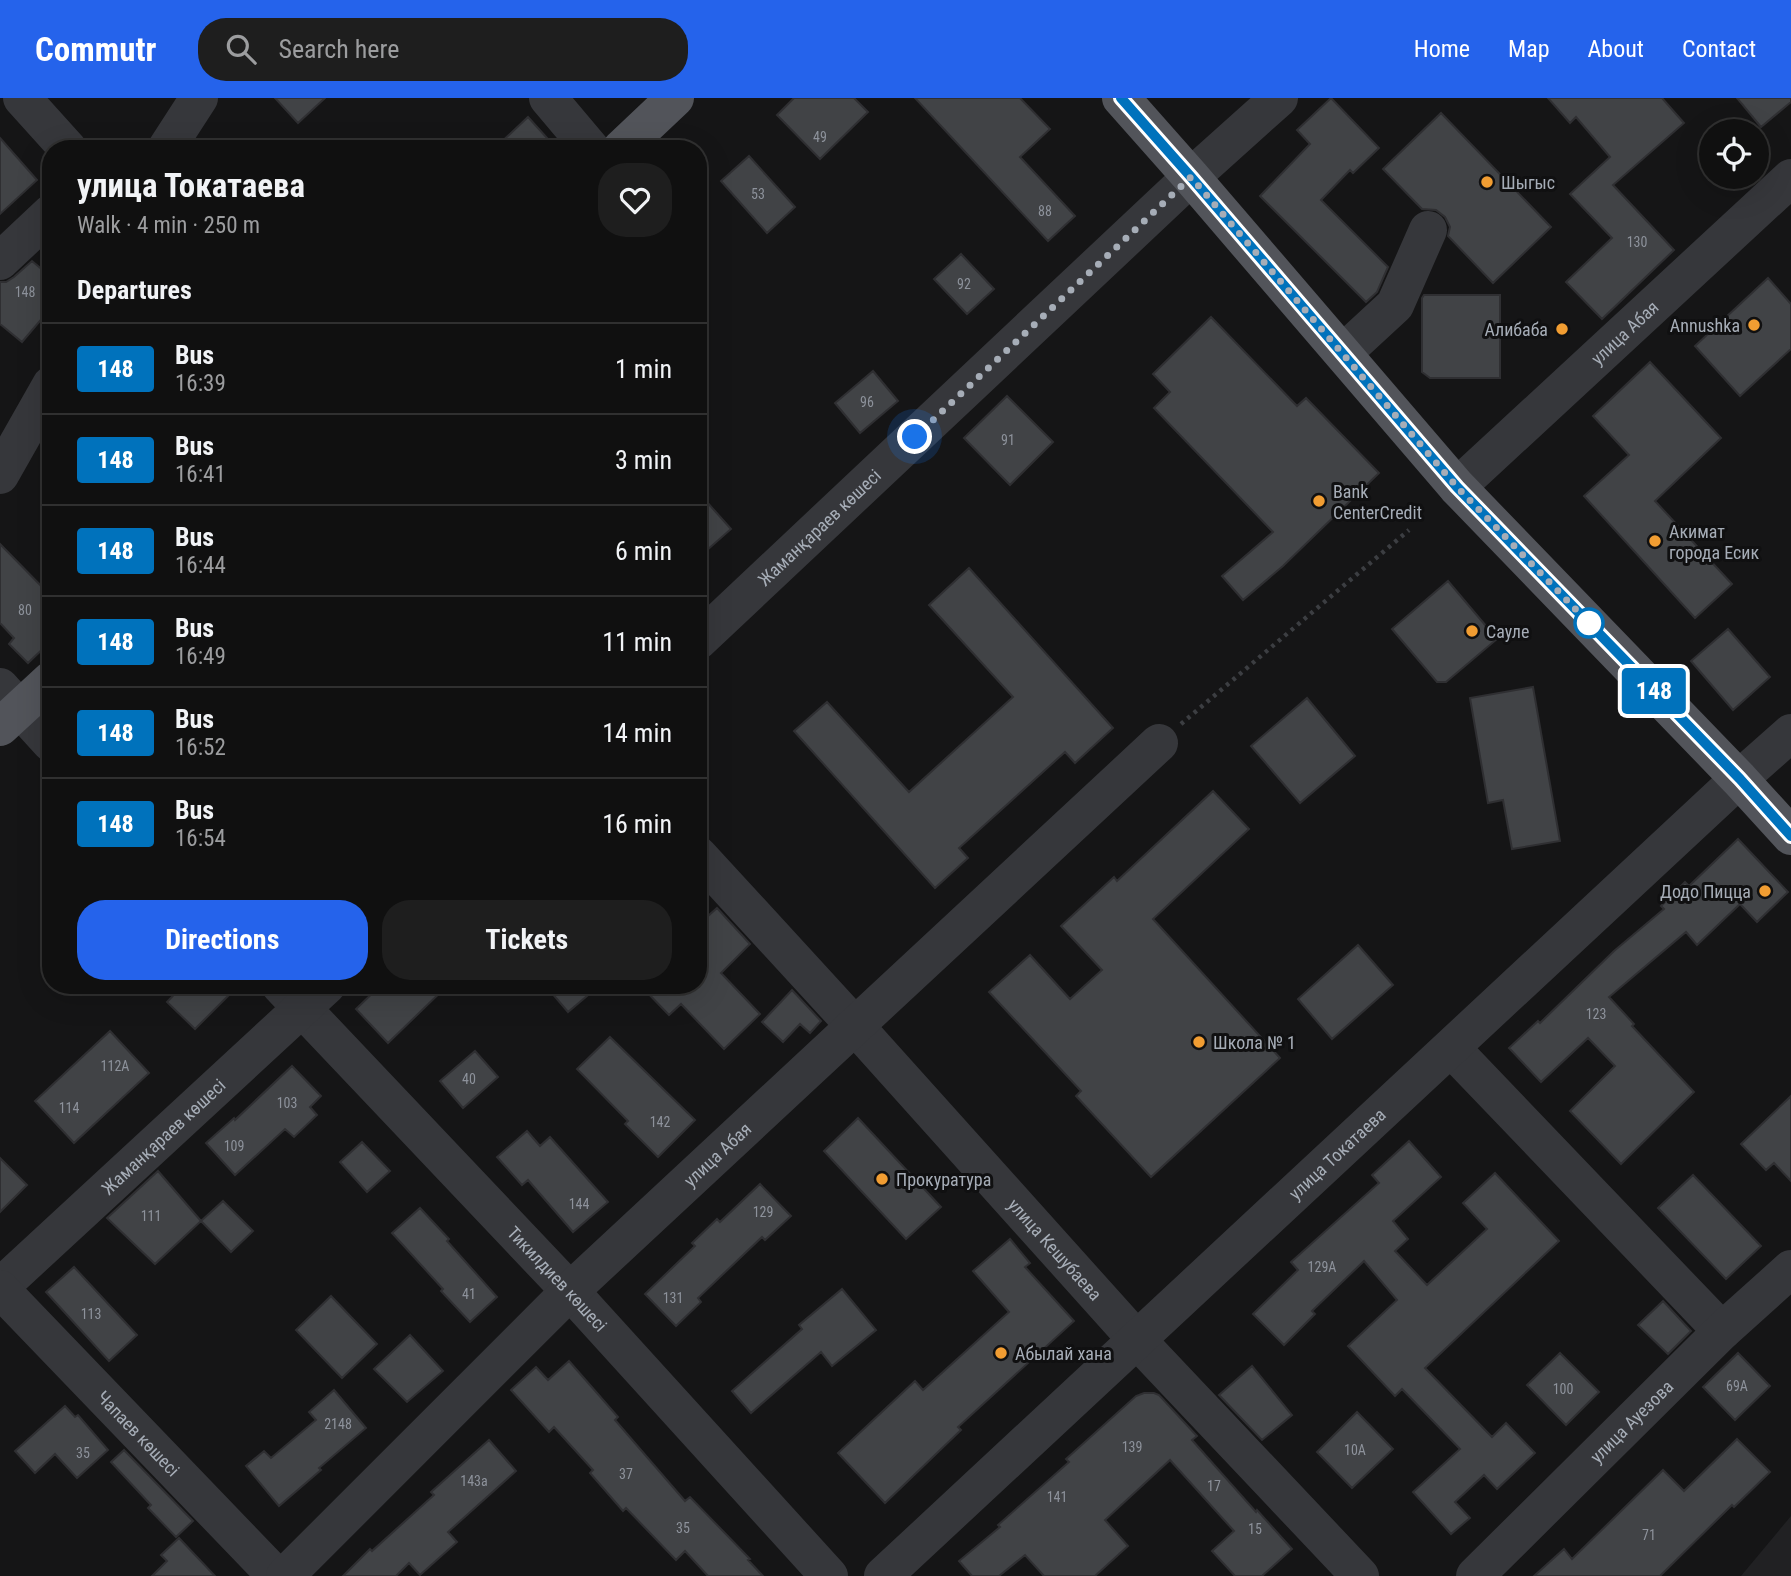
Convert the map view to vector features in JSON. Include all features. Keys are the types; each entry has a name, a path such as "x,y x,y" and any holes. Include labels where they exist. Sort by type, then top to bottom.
{"main road":[{"path":"631,140 675,98"},
{"path":"1121,98 1457,487 1740,779 1791,836"},
{"path":"6,708 42,686"}],"street":[{"path":"22,98 60,140"},
{"path":"172,140 199,98"},
{"path":"548,98 583,140"},
{"name":"Жаманқараев көшесі","path":"707,633 1191,177 1279,98"},
{"name":"улица Абая","path":"1457,487 1791,178"},
{"path":"0,261 42,221"},
{"path":"1343,353 1395,305 1428,230"},
{"path":"0,475 42,401"},
{"path":"6,708 42,736"},
{"name":"улица Токатаева","path":"883,1576 1791,733"},
{"name":"улица Абая","path":"285,1576 570,1291 1159,743"},
{"name":"улица Кешубаева","path":"707,865 1137,1340 1360,1576"},
{"name":"Жаманқараев көшесі","path":"0,1288 302,994"},
{"name":"Тикилдиев көшесі","path":"304,994 829,1576"},
{"path":"1451,1048 1722,1331"},
{"name":"улица Ауезова","path":"1475,1576 1722,1331 1791,1269"},
{"name":"Чапаев көшесі","path":"0,1288 276,1576"}],"path":[{"path":"1159,743 1409,530"}],"shaded area":[{"path":"1791,1516 1791,1576 1741,1576"}],"building":[{"path":"275,98 325,98 298,123"},
{"path":"794,98 854,98 868,112 820,159 777,115"},
{"path":"915,98 1020,98 1050,129 1020,157 1075,216 1048,241"},
{"path":"1331,98 1379,148 1353,173 1350,170 1321,200 1388,267 1377,292 1366,302 1260,196 1310,144 1297,130"},
{"path":"1548,98 1662,98 1684,123 1613,185 1674,250 1602,319 1566,282 1612,238 1570,194 1610,157 1576,117 1570,123"},
{"path":"1737,98 1791,98 1791,102 1769,120 1754,119"},
{"path":"1441,113 1551,227 1493,283 1448,236 1450,227 1445,217 1436,210 1422,209 1383,169"},
{"path":"528,117 549,140 504,140"},
{"path":"0,138 37,180 0,214"},
{"path":"749,156 795,207 767,233 721,181"},
{"path":"961,254 994,289 967,314 934,279"},
{"path":"32,261 42,269 42,319 22,342 0,324 0,282 14,277"},
{"name":"Annushka","path":"1768,278 1791,304 1791,349 1740,396 1695,346"},
{"path":"1424,295 1500,295 1500,378 1430,378 1422,372"},
{"path":"1211,317 1297,406 1306,398 1379,473 1283,566 1243,600 1222,576 1273,532 1154,408 1170,392 1153,374"},
{"path":"1650,362 1721,438 1655,501 1732,584 1695,618 1584,496 1629,455 1593,416"},
{"path":"873,371 898,401 860,433 835,403"},
{"path":"1007,396 1053,442 1010,485 964,438"},
{"path":"707,502 731,529 707,550"},
{"path":"0,544 42,587 42,650 28,663 9,644 14,638 0,623"},
{"path":"969,568 1113,728 1075,763 1065,752 959,848 968,858 935,888 794,731 827,702 909,792 1013,697 929,605"},
{"path":"1448,581 1497,639 1446,682 1437,682 1392,629"},
{"path":"1728,629 1770,677 1733,710 1691,661"},
{"path":"1533,687 1560,841 1512,849 1503,800 1488,803 1470,698"},
{"path":"1307,698 1355,756 1300,803 1251,746"},
{"name":"Школа № 1","path":"1213,791 1249,829 1153,919 1280,1058 1151,1177 1076,1096 1081,1091 989,992 1030,955 1070,999 1102,970 1061,926 1114,877 1117,881"},
{"path":"1738,839 1788,892 1757,922 1740,904 1697,945 1686,932 1609,997 1634,1024 1632,1026 1694,1092 1621,1164 1570,1111 1615,1066 1588,1038 1541,1082 1509,1048 1538,1021 1540,1023 1614,951 1664,909 1661,906 1685,882 1689,886"},
{"path":"717,908 750,944 721,973 760,1014 724,1049 681,1004 669,1015 649,994 707,994 707,917"},
{"path":"1358,945 1393,985 1332,1039 1298,999"},
{"path":"792,990 821,1021 810,1033 800,1024 783,1042 762,1022"},
{"path":"175,994 228,996 195,1029 167,1002"},
{"path":"372,994 439,994 388,1043 356,1009"},
{"path":"553,994 589,994 568,1012"},
{"path":"110,1031 149,1073 74,1143 35,1101"},
{"path":"610,1037 695,1120 658,1157 625,1124 628,1121 577,1069"},
{"path":"475,1051 498,1077 463,1108 440,1081"},
{"path":"292,1066 321,1096 310,1107 317,1115 294,1137 285,1129 235,1175 206,1143 234,1118 235,1120"},
{"path":"1791,1096 1791,1181 1774,1163 1766,1170 1741,1144"},
{"name":"Прокуратура","path":"858,1118 941,1207 906,1239 824,1151"},
{"path":"527,1131 540,1146 550,1137 608,1202 573,1232 528,1180 522,1185 497,1157"},
{"path":"1409,1141 1441,1177 1393,1221 1408,1239 1395,1251 1427,1285 1487,1229 1463,1203 1495,1173 1559,1241 1425,1368 1492,1437 1506,1423 1535,1453 1497,1489 1484,1475 1455,1502 1470,1518 1451,1534 1413,1492 1460,1449 1402,1389 1395,1396 1348,1346 1397,1300 1364,1261 1312,1311 1315,1314 1284,1345 1253,1314 1298,1270 1291,1262 1379,1183 1372,1175"},
{"path":"362,1142 390,1171 367,1192 340,1162"},
{"path":"0,1158 27,1185 0,1212"},
{"path":"158,1171 201,1221 155,1264 107,1218"},
{"path":"1693,1175 1761,1246 1726,1279 1658,1208"},
{"path":"760,1184 791,1216 765,1240 762,1237 698,1298 701,1302 676,1326 645,1294 695,1246 692,1243 717,1219 720,1222"},
{"path":"223,1201 253,1231 231,1252 201,1221"},
{"path":"420,1208 497,1297 470,1322 392,1233"},
{"path":"1010,1239 1030,1263 1025,1267 1074,1321 958,1427 961,1430 885,1503 838,1453 915,1381 923,1390 1009,1312 973,1271"},
{"path":"74,1267 137,1335 109,1361 46,1292"},
{"path":"842,1289 876,1330 832,1366 821,1352 751,1413 732,1391 802,1329 799,1325"},
{"path":"331,1296 377,1344 342,1378 296,1330"},
{"path":"1663,1301 1691,1331 1668,1354 1638,1325"},
{"path":"410,1335 443,1371 407,1402 374,1369"},
{"path":"1560,1353 1599,1392 1566,1425 1527,1385"},
{"path":"1738,1353 1770,1386 1735,1420 1703,1387"},
{"path":"569,1361 618,1417 615,1420 685,1501 690,1497 763,1576 708,1576 685,1551 676,1560 626,1508 623,1511 590,1473 593,1470 554,1427 549,1432 511,1390 536,1367 548,1380"},
{"path":"1252,1366 1292,1415 1262,1440 1219,1395"},
{"path":"334,1390 366,1428 279,1506 246,1466 264,1451 271,1458 316,1420 309,1412"},
{"path":"1144,1393 1159,1395 1197,1436 1192,1440 1292,1549 1262,1576 1235,1576 1212,1551 1234,1531 1170,1460 1105,1520 1128,1546 1095,1576 1044,1576 1025,1555 999,1576 972,1576 959,1561 1000,1527 998,1525 1069,1462 1066,1459 1136,1396"},
{"path":"65,1406 75,1417 78,1415 108,1450 77,1478 55,1454 35,1473 15,1451"},
{"path":"1357,1412 1393,1449 1352,1488 1317,1452"},
{"path":"1737,1439 1770,1472 1734,1507 1732,1505 1660,1576 1534,1576 1564,1549 1572,1559 1663,1470 1684,1491"},
{"path":"489,1440 516,1471 448,1532 457,1542 420,1575 409,1563 396,1576 343,1576 370,1549 372,1551 434,1495 431,1492"},
{"path":"124,1450 193,1521 176,1537 148,1508 151,1505 111,1462"},
{"path":"179,1538 215,1576 152,1576 167,1561 161,1555"}],"bus line":[{"name":"148","path":"1121,98 1457,487 1740,779 1791,836"}],"place":[{"name":"Шыгыс","path":"1487,182"},
{"name":"Annushka","path":"1754,325"},
{"name":"Алибаба","path":"1562,329"},
{"name":"Bank CenterCredit","path":"1319,501"},
{"name":"Акимат города Есик","path":"1655,541"},
{"name":"Сауле","path":"1472,631"},
{"name":"Додо Пицца","path":"1765,891"},
{"name":"Школа № 1","path":"1199,1042"},
{"name":"Прокуратура","path":"882,1179"},
{"name":"Абылай хана","path":"1001,1353"}],"route":[{"path":"915,437 1191,177 1457,487 1589,623"}]}
